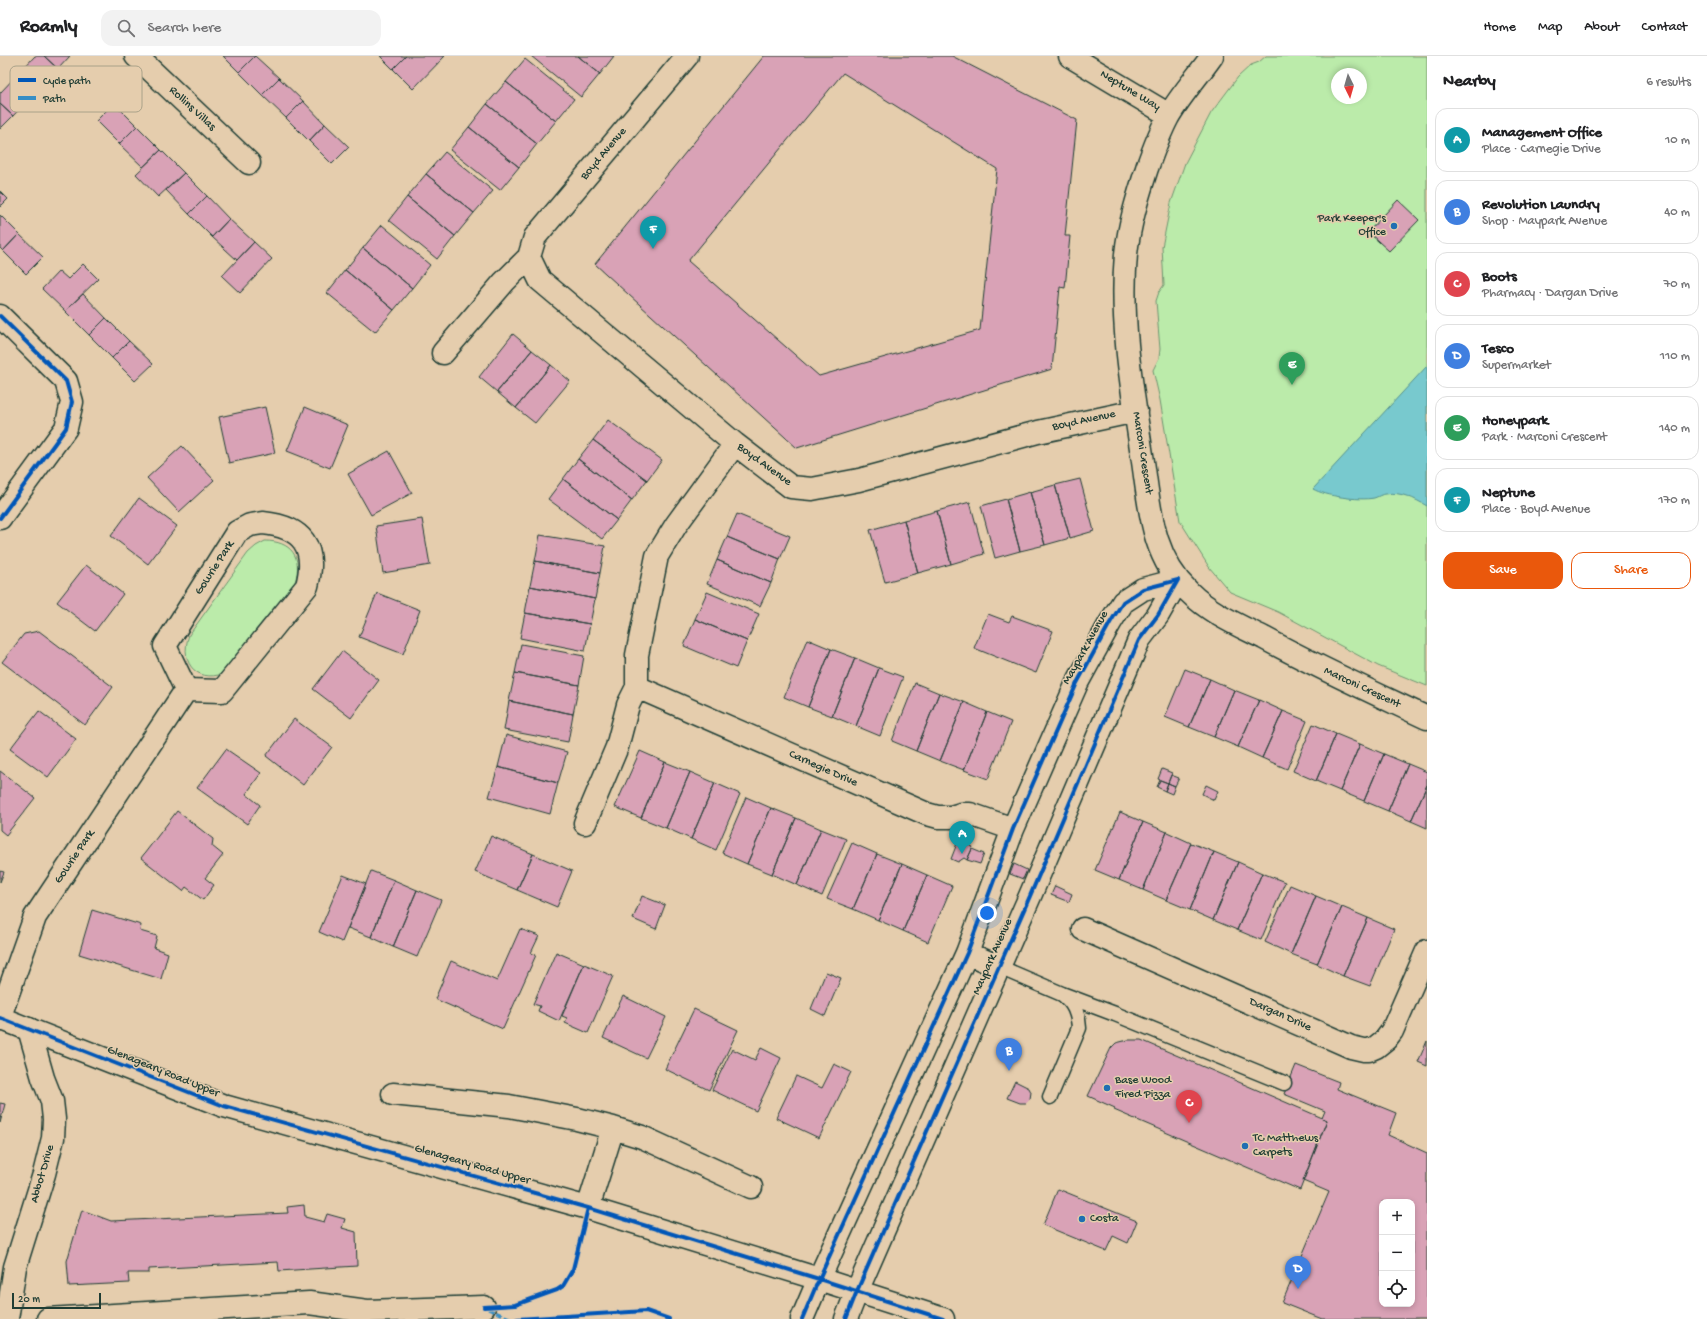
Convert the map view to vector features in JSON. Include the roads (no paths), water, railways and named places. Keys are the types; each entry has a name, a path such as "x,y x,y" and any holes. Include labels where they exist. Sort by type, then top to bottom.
{"street":[{"name":"Rollins Villas","path":"136,56 249,163"},
{"name":"Boyd Avenue","path":"443,353 504,282 529,257 535,236 687,56"},
{"name":"Neptune Way","path":"1070,56 1169,115"},
{"name":"Marconi Crescent","path":"1212,56 1169,115 1159,135 1138,197 1126,253 1126,331 1136,410 1158,546 1166,562 1178,580 1189,592 1208,608 1322,670 1427,718"},
{"name":"Boyd Avenue","path":"529,257 540,280 735,444 791,487 812,489 859,480 1038,432 1136,410"},
{"path":"0,316 66,381 72,402 66,428 0,518"},
{"path":"585,824 618,747 628,705 637,687 637,655 657,556 676,525 735,444"},
{"name":"Gowrie Park","path":"263,523 279,524 295,531 306,544 311,559 307,586 222,691 186,690 165,646 237,532 250,525 263,523"},
{"name":"Maypark Avenue","path":"802,1319 967,953 1013,829 1077,683 1123,602 1143,589 1178,580"},
{"name":"Maypark Avenue","path":"846,1319 1000,967 1139,640 1158,615 1178,580"},
{"name":"Carnegie Drive","path":"637,687 928,814 938,817 951,817 961,814 970,814 1013,829"},
{"name":"Gowrie Park","path":"0,1017 35,917 186,690"},
{"name":"Dargan Drive","path":"1083,929 1351,1047 1364,1050 1376,1048 1392,1031 1427,950"},
{"name":"Maypark Avenue","path":"967,953 1000,967"},
{"name":"Glenageary Road Upper","path":"0,1017 224,1106 588,1208 943,1319"},
{"name":"Abbot Drive","path":"7,1319 15,1267 54,1138 52,1101 43,1078 29,1029"},
{"path":"393,1094 509,1106 577,1119 613,1128 642,1136 751,1187"},
{"path":"588,1208 613,1128"},
{"path":"48,1319 309,1303 367,1315 484,1307"}],"lane":[{"path":"1000,967 1062,994 1284,1083"},
{"path":"1050,1097 1079,1028 1079,1018 1076,1009 1070,1000 1062,994"}],"water":[{"path":"1427,366 1427,506 1412,498 1391,493 1374,498 1360,499 1334,496 1318,492 1313,489"}],"place":[{"name":"Park Keeper's Office","path":"1394,226"},
{"name":"Neptune","path":"653,249"},
{"name":"Honeypark","path":"1292,385"},
{"name":"Management Office","path":"962,854"},
{"name":"Revolution Laundry","path":"1009,1071"},
{"name":"Base Wood Fired Pizza","path":"1107,1088"},
{"name":"Boots","path":"1189,1123"},
{"name":"TC Matthews Carpets","path":"1245,1146"},
{"name":"Costa","path":"1082,1219"},
{"name":"Tesco","path":"1298,1289"}]}
